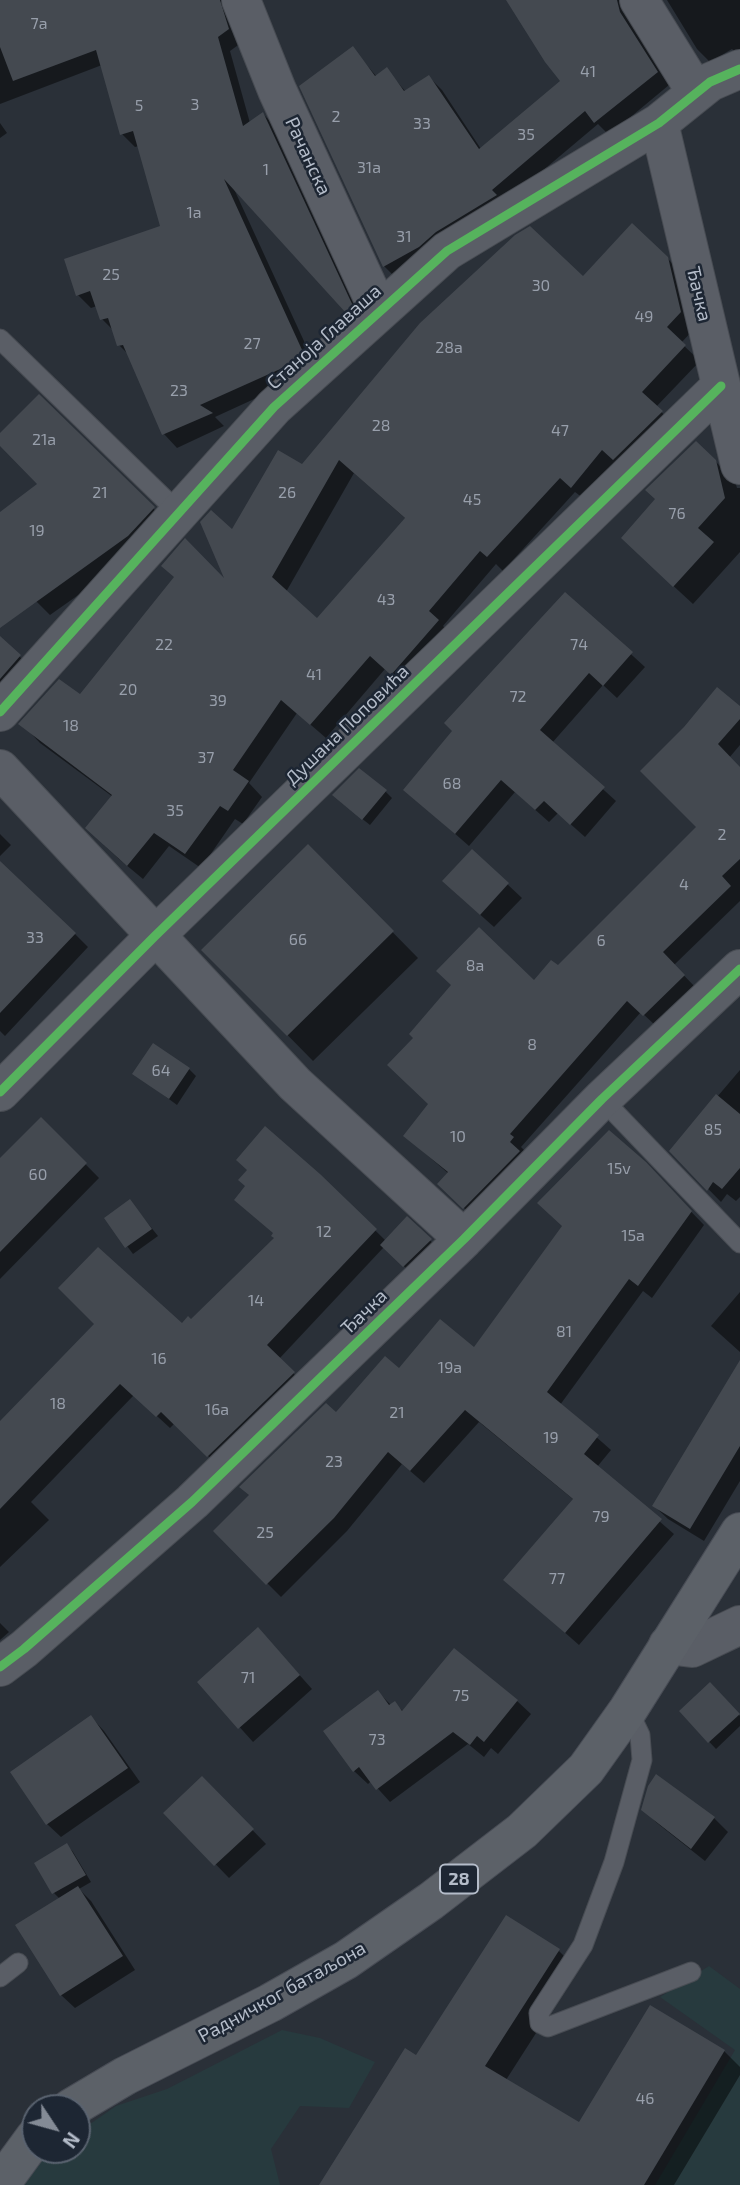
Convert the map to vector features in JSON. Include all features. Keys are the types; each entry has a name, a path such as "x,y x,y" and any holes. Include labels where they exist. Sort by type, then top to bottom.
{"main road":[{"name":"Радничког батаљона","path":"91,2096 125,2076 270,2003 345,1960 430,1901 522,1831 586,1769 628,1710 740,1532"},
{"path":"0,2185 21,2156"}],"street":[{"name":"Рачанска","path":"241,0 277,90 379,311"},
{"path":"639,0 696,92"},
{"name":"Станоја Главаша","path":"0,712 274,407 447,251 659,123 710,82 740,69"},
{"name":"Ђачка","path":"659,123 740,465"},
{"name":"Душана Поповића","path":"0,1092 155,936 721,386"},
{"path":"0,769 295,1084 464,1239"},
{"name":"Ђачка","path":"0,1667 192,1502 464,1239 602,1099 740,969"},
{"path":"668,1645 692,1648 740,1626"}],"lane":[{"path":"0,339 179,513"},
{"path":"602,1099 740,1243"},
{"path":"628,1710 640,1735 642,1760 614,1862 583,1945 539,2013 540,2023 548,2027 691,1972"},
{"path":"0,1977 18,1963"}],"green space":[{"path":"709,1966 740,1989 740,2185 655,2185 735,2050 660,1997"},
{"path":"282,2030 320,2038 375,2062 349,2108 300,2106 271,2149 280,2185 20,2185 37,2164 91,2164 91,2123 116,2106 167,2089"}],"building":[{"path":"0,0 220,0 229,29 218,37 243,126 263,112 353,306 346,313 224,179 303,352 287,366 200,405 213,413 162,435 123,345 117,346 108,318 100,320 90,291 76,296 64,259 160,226 133,131 120,135 96,50 13,81 0,47"},
{"path":"506,0 617,0 620,12 658,72 594,123 585,111 492,190 497,195 436,232 419,247 383,267 299,86 353,46 375,76 387,67 404,91 429,75 479,149 560,81"},
{"path":"632,223 668,257 681,312 667,327 686,345 642,392 663,411 613,460 602,450 571,488 560,478 487,557 480,551 429,611 439,620 391,675 370,656 310,725 281,700 233,770 249,781 228,811 220,806 185,854 154,833 127,866 85,828 112,795 18,724 59,679 80,694 174,577 161,566 185,538 224,578 200,522 211,510 232,529 278,450 302,464 420,323 515,235 530,226 583,276","holes":["339,460 405,518 317,618 272,577"]},
{"path":"39,394 155,507 128,536 0,628 0,512 37,484 0,446 0,433"},
{"path":"696,441 716,460 725,498 698,528 714,542 673,587 621,538 655,499 645,490"},
{"path":"565,592 633,652 603,686 589,673 540,730 605,787 570,825 544,801 535,810 501,780 455,834 403,790 452,731 444,723"},
{"path":"0,636 21,655 0,679"},
{"path":"717,687 740,706 740,719 718,744 740,767 740,859 722,876 731,886 663,952 685,975 643,1016 627,1001 510,1134 514,1137 510,1142 520,1151 463,1209 437,1184 448,1172 403,1136 428,1104 387,1065 413,1038 409,1034 451,985 436,971 479,927 534,980 551,960 558,965 696,827 640,771 684,727"},
{"path":"359,768 387,790 362,820 332,795"},
{"path":"308,844 394,931 287,1036 201,950"},
{"path":"472,849 509,883 480,915 442,881"},
{"path":"0,861 76,933 0,1013"},
{"path":"153,1043 190,1068 169,1099 132,1074"},
{"path":"716,1094 740,1114 740,1168 722,1189 713,1182 707,1191 669,1151"},
{"path":"41,1117 87,1163 0,1252 0,1158"},
{"path":"265,1126 377,1229 267,1345 295,1372 207,1457 161,1412 156,1417 120,1384 0,1509 0,1421 94,1324 58,1288 98,1247 182,1323 188,1316 191,1319 274,1238 271,1236 273,1233 234,1200 245,1186 238,1180 247,1170 236,1160"},
{"path":"609,1130 646,1162 692,1211 638,1286 629,1279 547,1392 599,1435 584,1454 662,1519 565,1633 503,1580 573,1499 465,1410 410,1471 388,1452 334,1518 266,1585 213,1531 249,1495 239,1487 326,1403 336,1412 385,1356 399,1368 440,1319 474,1347 562,1226 537,1203"},
{"path":"130,1199 152,1229 125,1248 104,1218"},
{"path":"407,1216 432,1239 403,1267 380,1245"},
{"path":"740,1360 740,1446 690,1529 652,1506"},
{"path":"258,1627 300,1675 238,1729 197,1682"},
{"path":"454,1648 518,1700 484,1742 477,1736 470,1745 453,1732 376,1790 359,1767 353,1772 323,1731 378,1690 389,1705 395,1701 402,1711"},
{"path":"710,1682 740,1714 708,1743 679,1711"},
{"path":"91,1715 128,1768 46,1825 10,1772"},
{"path":"656,1774 715,1817 691,1849 641,1810 648,1786"},
{"path":"202,1776 254,1829 214,1866 163,1813"},
{"path":"67,1843 86,1875 52,1894 34,1863"},
{"path":"78,1886 123,1956 60,1996 15,1925"},
{"path":"506,1915 560,1949 485,2066 579,2122 650,2005 725,2050 644,2185 319,2185 405,2048 416,2055"}],"cycle path":[{"path":"0,712 274,407 447,251 659,123 710,82 740,69"},
{"path":"0,1092 155,936 721,386"},
{"path":"0,1667 192,1502 464,1239 602,1099 740,969"}]}
